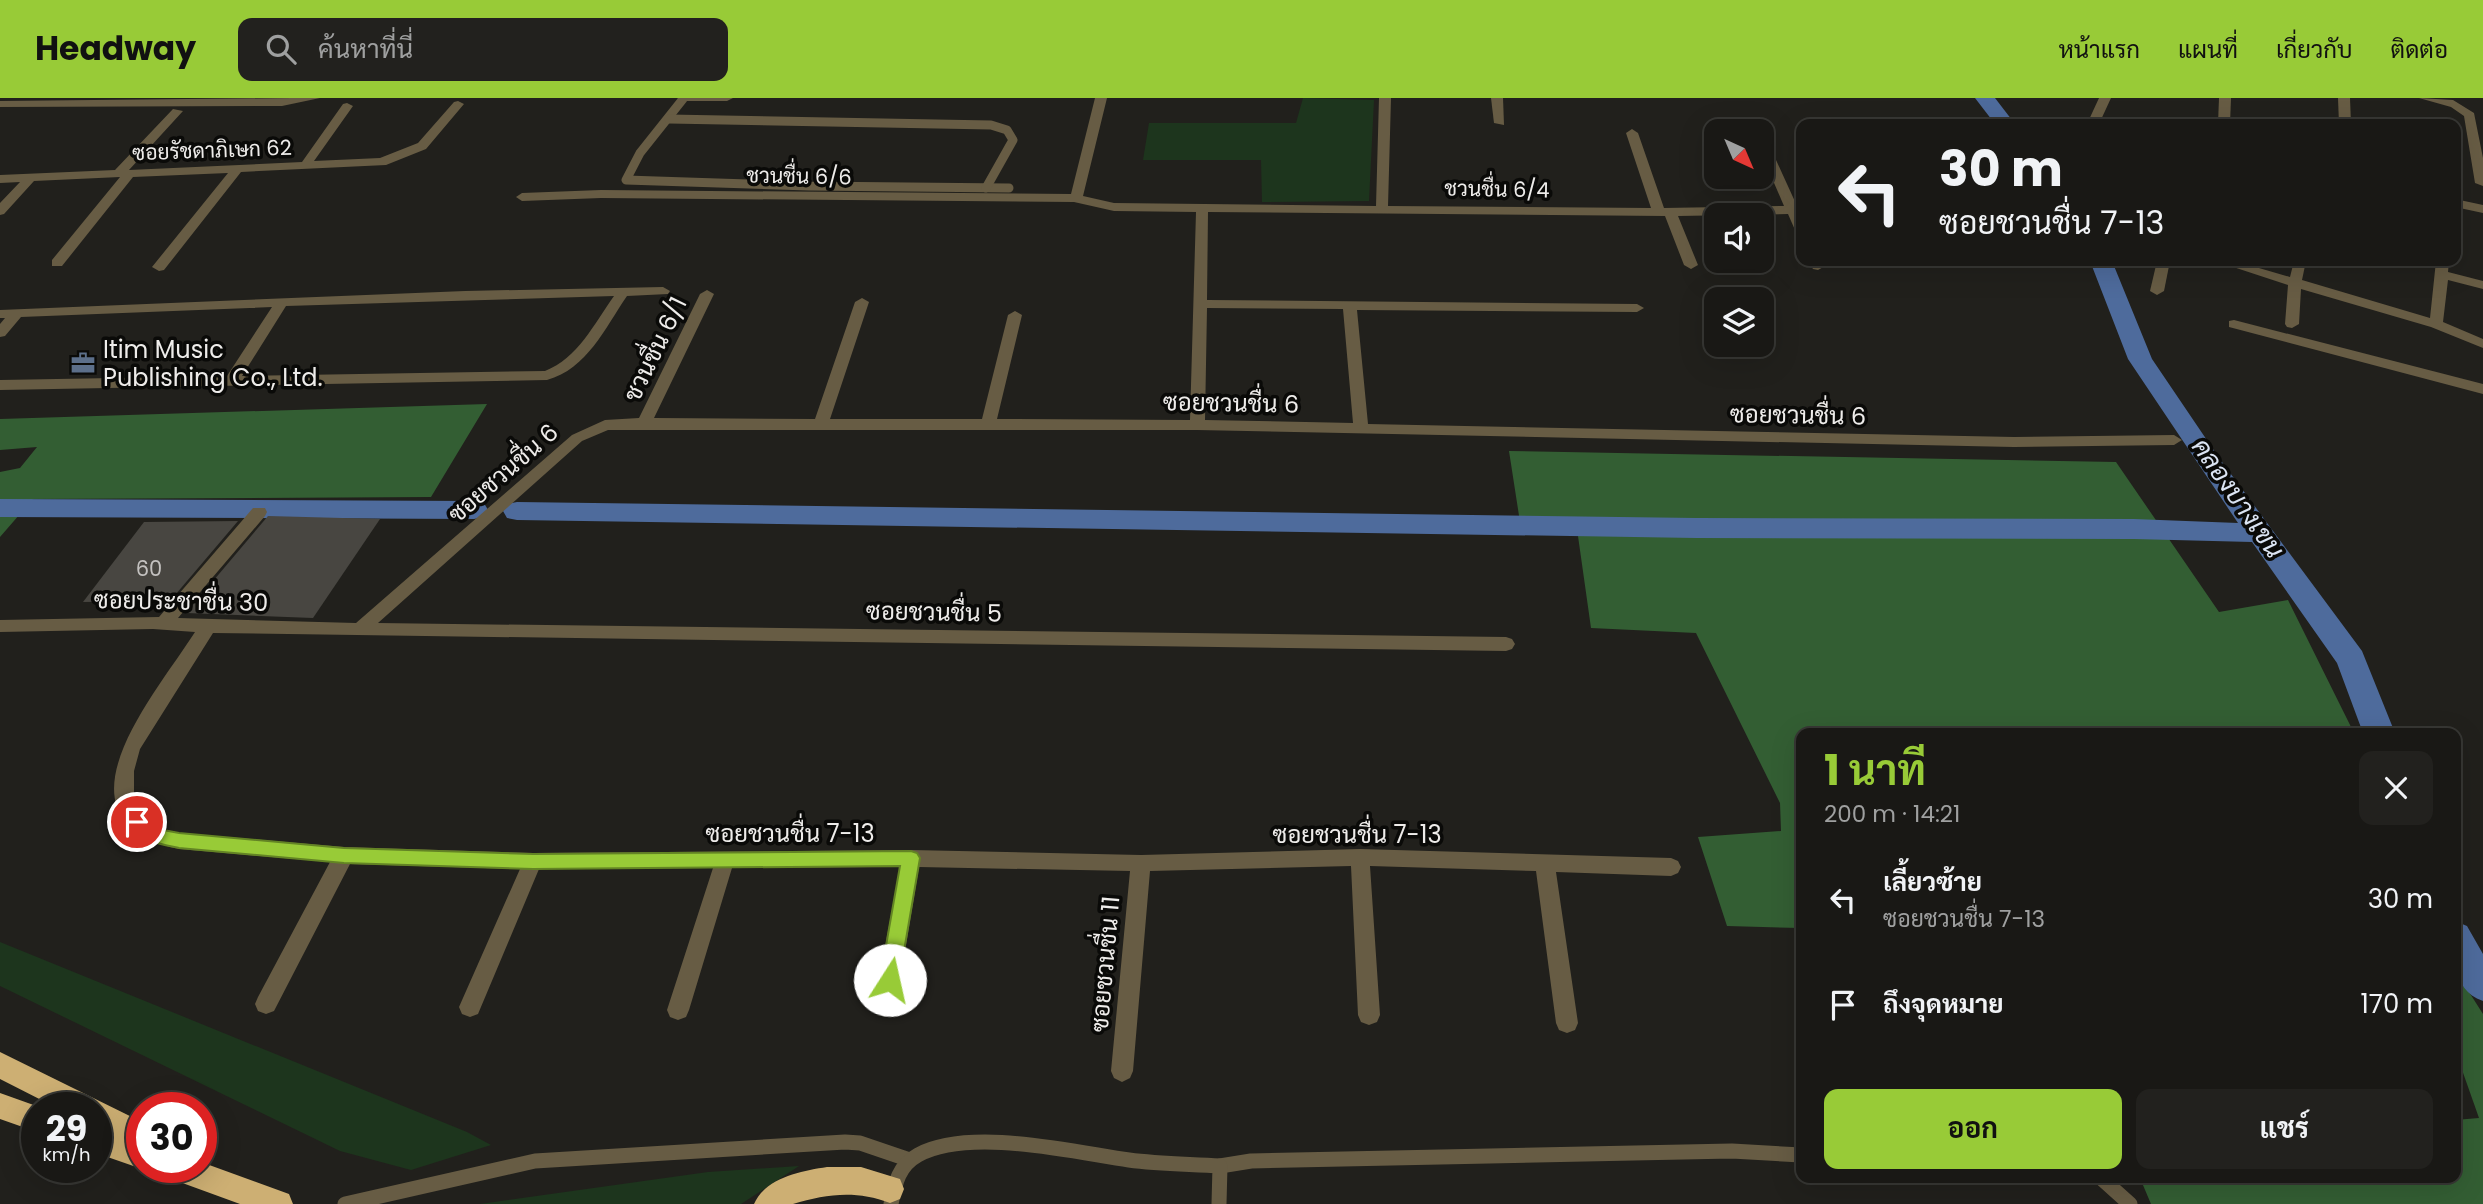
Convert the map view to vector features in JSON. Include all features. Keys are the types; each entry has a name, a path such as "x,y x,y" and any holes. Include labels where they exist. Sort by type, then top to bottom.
{"highway":[{"path":"0,1065 53,1092"},
{"path":"0,1106 21,1113"},
{"path":"217,1174 271,1201"},
{"path":"768,1204 801,1185 856,1178 876,1182 890,1197"},
{"path":"217,1182 271,1201"}],"street":[{"path":"0,104 157,100 282,103 314,98"},
{"path":"683,99 727,98"},
{"path":"1076,198 1101,98"},
{"path":"1382,208 1385,98"},
{"path":"1497,98 1500,123"},
{"path":"2095,119 2105,98"},
{"path":"2224,119 2225,98"},
{"path":"2344,98 2346,119"},
{"path":"2425,98 2452,104 2465,109 2470,115 2481,183"},
{"name":"ซอยรัชดาภิเษก 62","path":"0,179 382,162 404,156 422,146 458,104"},
{"path":"305,166 347,106"},
{"path":"57,263 124,174 177,111"},
{"path":"1632,133 1664,212 1691,265"},
{"path":"1774,165 1796,210"},
{"path":"159,267 236,170"},
{"path":"0,211 31,177"},
{"name":"ชวนชื่น 6/6","path":"522,197 601,194 1076,198"},
{"name":"ชวนชื่น 6/4","path":"1076,198 1100,206 1664,212 1796,210"},
{"path":"2461,204 2483,209"},
{"path":"1197,425 1202,206"},
{"path":"2157,291 2162,266"},
{"path":"2239,266 2436,324 2483,344"},
{"path":"2292,324 2299,266"},
{"path":"2436,324 2442,267 2483,285"},
{"path":"0,385 547,374 565,368 578,357 624,291"},
{"path":"0,314 663,291"},
{"name":"ชวนชื่น 6/1","path":"645,422 706,294"},
{"path":"233,379 281,303"},
{"path":"821,423 862,303"},
{"path":"1198,304 1637,308"},
{"path":"1350,307 1360,429"},
{"path":"0,333 17,313"},
{"path":"988,424 1015,315"},
{"path":"2234,324 2483,389"},
{"name":"ซอยชวนชื่น 6","path":"361,628 577,438 605,425 645,422 1197,425 2000,442 2174,440"},
{"path":"163,624 259,512"},
{"name":"ซอยประชาชื่น 30","path":"0,625 163,624 361,628"},
{"name":"ซอยชวนชื่น 7-13","path":"208,627 131,747 121,784 126,802 137,822 153,835 179,841 344,855 533,862 911,858 1141,863 1360,857 1671,867"},
{"name":"ซอยชวนชื่น 5","path":"361,628 1506,644"},
{"path":"266,1004 344,855"},
{"path":"1360,857 1369,1015"},
{"path":"885,1004 911,858"},
{"path":"678,1010 725,860"},
{"path":"470,1007 533,862"},
{"name":"ซอยชวนชื่น 11","path":"1122,1071 1141,863"},
{"path":"1545,864 1567,1023"}],"lane":[{"path":"683,99 670,119 640,153 626,180 809,186 1009,188"},
{"path":"670,119 991,125 1007,131 1013,140 986,188"},
{"path":"345,1204 535,1161 845,1142 860,1143 907,1159"},
{"path":"890,1197 907,1159 923,1150 970,1143 1009,1144 1134,1161 1220,1166 1251,1161 1732,1151 1796,1155"},
{"path":"1219,1204 1220,1166"},
{"path":"2107,1183 2130,1204"}],"green space":[{"path":"1303,98 1374,100 1369,201 1262,202 1261,160 1143,160 1149,123 1296,123"},
{"path":"487,404 431,497 33,499 0,537 0,472 20,468 37,447 0,450 0,419"},
{"path":"1509,451 2116,462 2219,612 2288,600 2352,728 1796,728 1796,928 1727,926 1698,837 1781,831 1780,803 1696,633 1591,628 1577,529 1522,535"},
{"path":"0,942 467,1132 491,1145 411,1170 340,1151 0,986"},
{"path":"2461,979 2483,1014 2483,1204 2151,1204 2142,1183 2461,1183 2461,1120 2479,1118 2461,1067"},
{"path":"799,1166 741,1204 480,1204 708,1172"}],"building":[{"path":"268,516 380,519 313,618 186,613"},
{"path":"238,521 170,601 83,602 144,522"}],"waterway":[{"name":"คลองบางเขน","path":"1985,98 2001,119"},
{"name":"คลองบางเขน","path":"2103,266 2140,359 2260,533"},
{"path":"0,508 474,510"},
{"path":"517,511 1696,528 2134,529 2260,533"},
{"name":"คลองบางเขน","path":"2260,533 2351,659 2377,728"},
{"name":"คลองบางเขน","path":"2461,951 2483,985"}],"place":[{"name":"Itim Music Publishing Co., Ltd.","path":"83,363"}],"route":[{"path":"137,822 153,835 179,841 344,855 533,862 911,858 890,980"}]}
